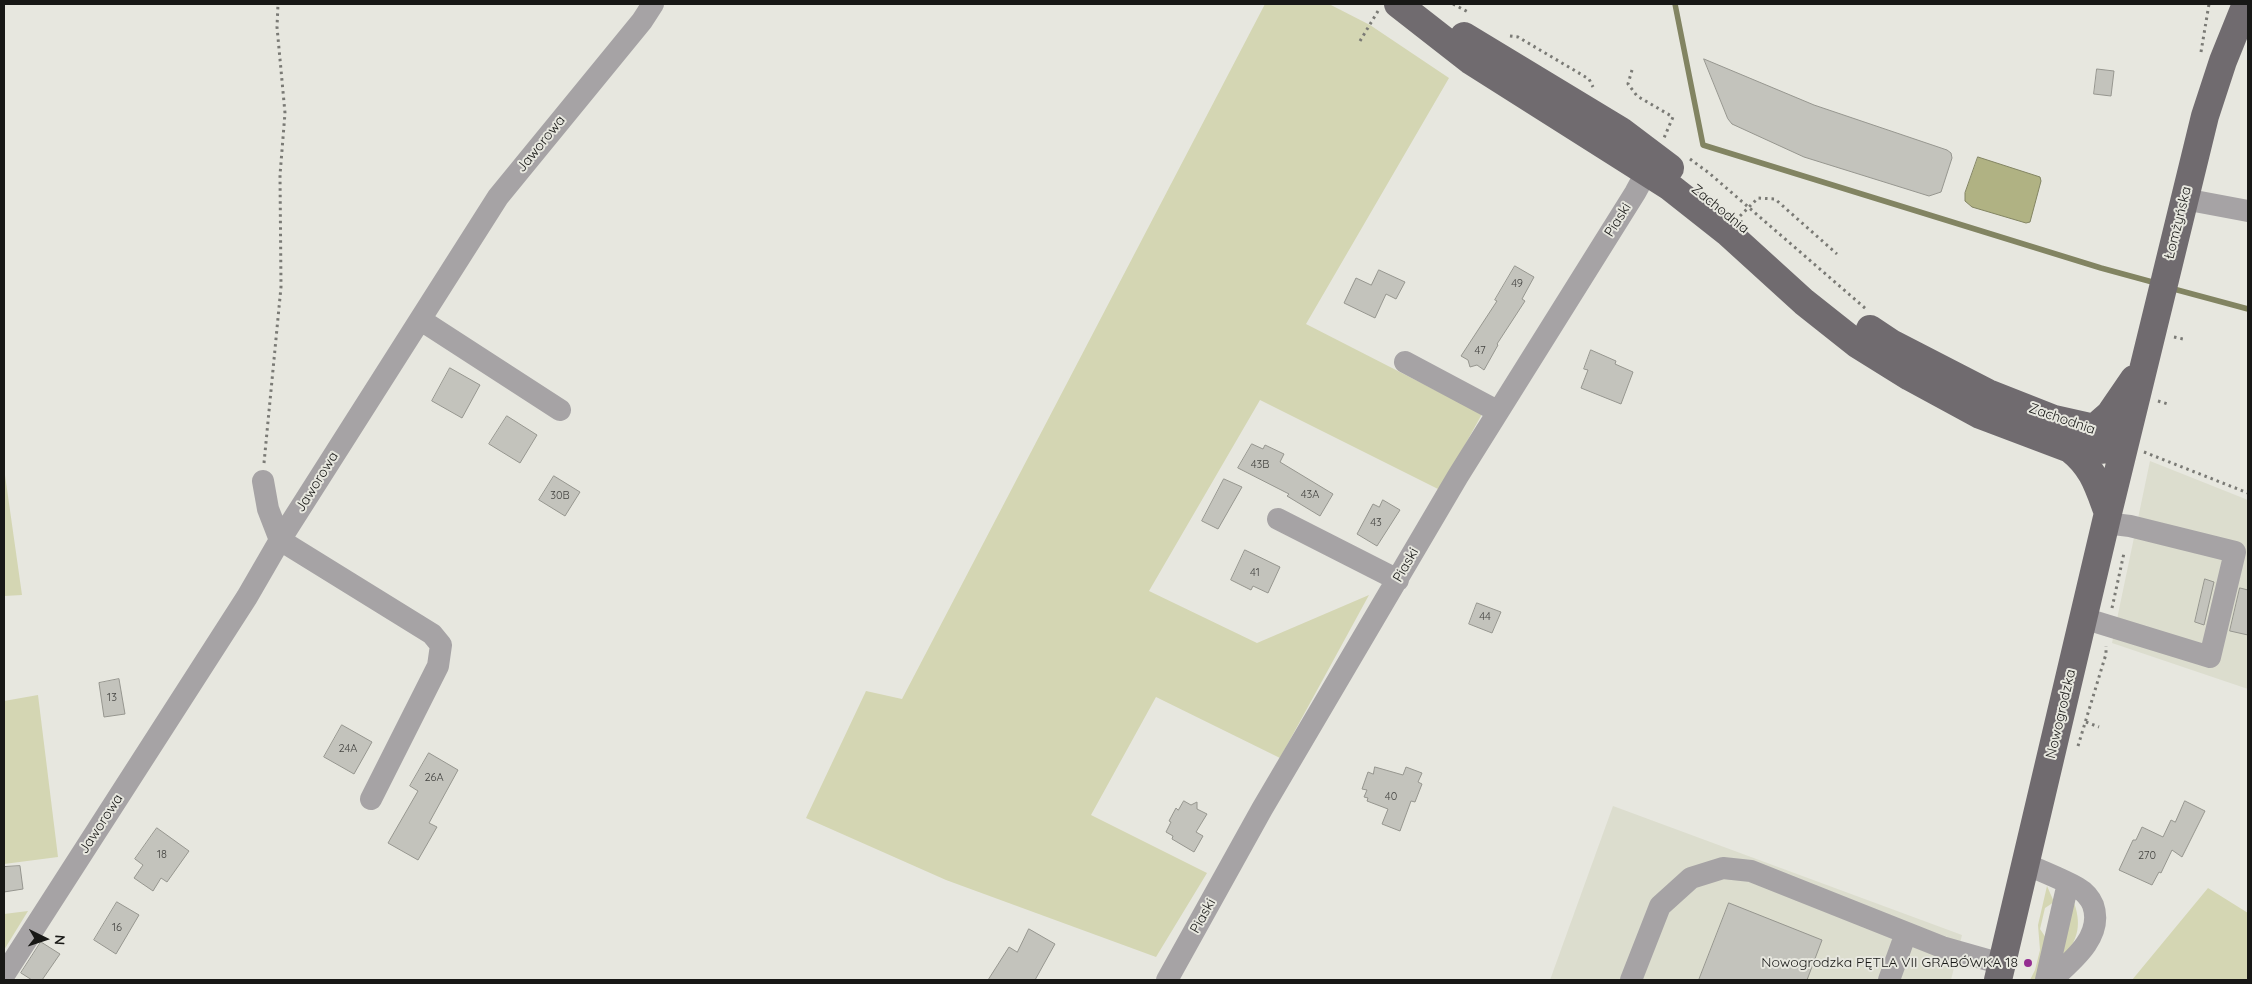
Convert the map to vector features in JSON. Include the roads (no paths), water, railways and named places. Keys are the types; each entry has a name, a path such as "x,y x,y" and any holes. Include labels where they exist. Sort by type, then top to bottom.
{"main road":[{"name":"Zachodnia","path":"1398,4 1471,61 1655,151 1727,232 1804,302 1857,344 1910,377 1980,415 2070,449 2099,450 2124,447"},
{"name":"Zachodnia","path":"1403,4 1480,44 1655,151 1742,214 1850,316 1891,344 1988,393 2054,419 2094,428 2124,447"},
{"name":"Łomżyńska","path":"2124,447 2204,116 2223,61 2246,4"},
{"path":"2094,428 2110,414 2125,394 2144,360"},
{"name":"Nowogrodzka","path":"2000,972 2082,618 2124,447"},
{"path":"2070,449 2084,460 2095,477 2107,518"}],"street":[{"name":"Jaworowa","path":"4,975 247,596 280,540 498,197 642,21 653,4"},
{"name":"Piaski","path":"1167,980 1262,809 1497,411 1630,202 1655,151"},
{"path":"2184,199 2248,211"},
{"path":"421,320 560,410"},
{"path":"1405,362 1497,411"},
{"path":"263,481 268,509 280,540 432,634 441,645 438,666 371,799"},
{"path":"2082,618 2210,657 2242,554 2130,526 2107,518"},
{"path":"1278,519 1398,580"},
{"path":"2026,864 2080,888 2090,898 2095,912 2094,931 2076,958 2051,980"},
{"path":"1631,980 1660,906 1691,878 1723,868 1751,871 2000,972"},
{"path":"2046,980 2068,883"},
{"path":"1889,980 1906,933"}],"waterway":[{"path":"1675,4 1703,145 2101,268 2156,283"},
{"path":"2170,288 2248,309"}],"place":[{"name":"Nowogrodzka PĘTLA VII GRABÓWKA 18","path":"2028,963"}]}
